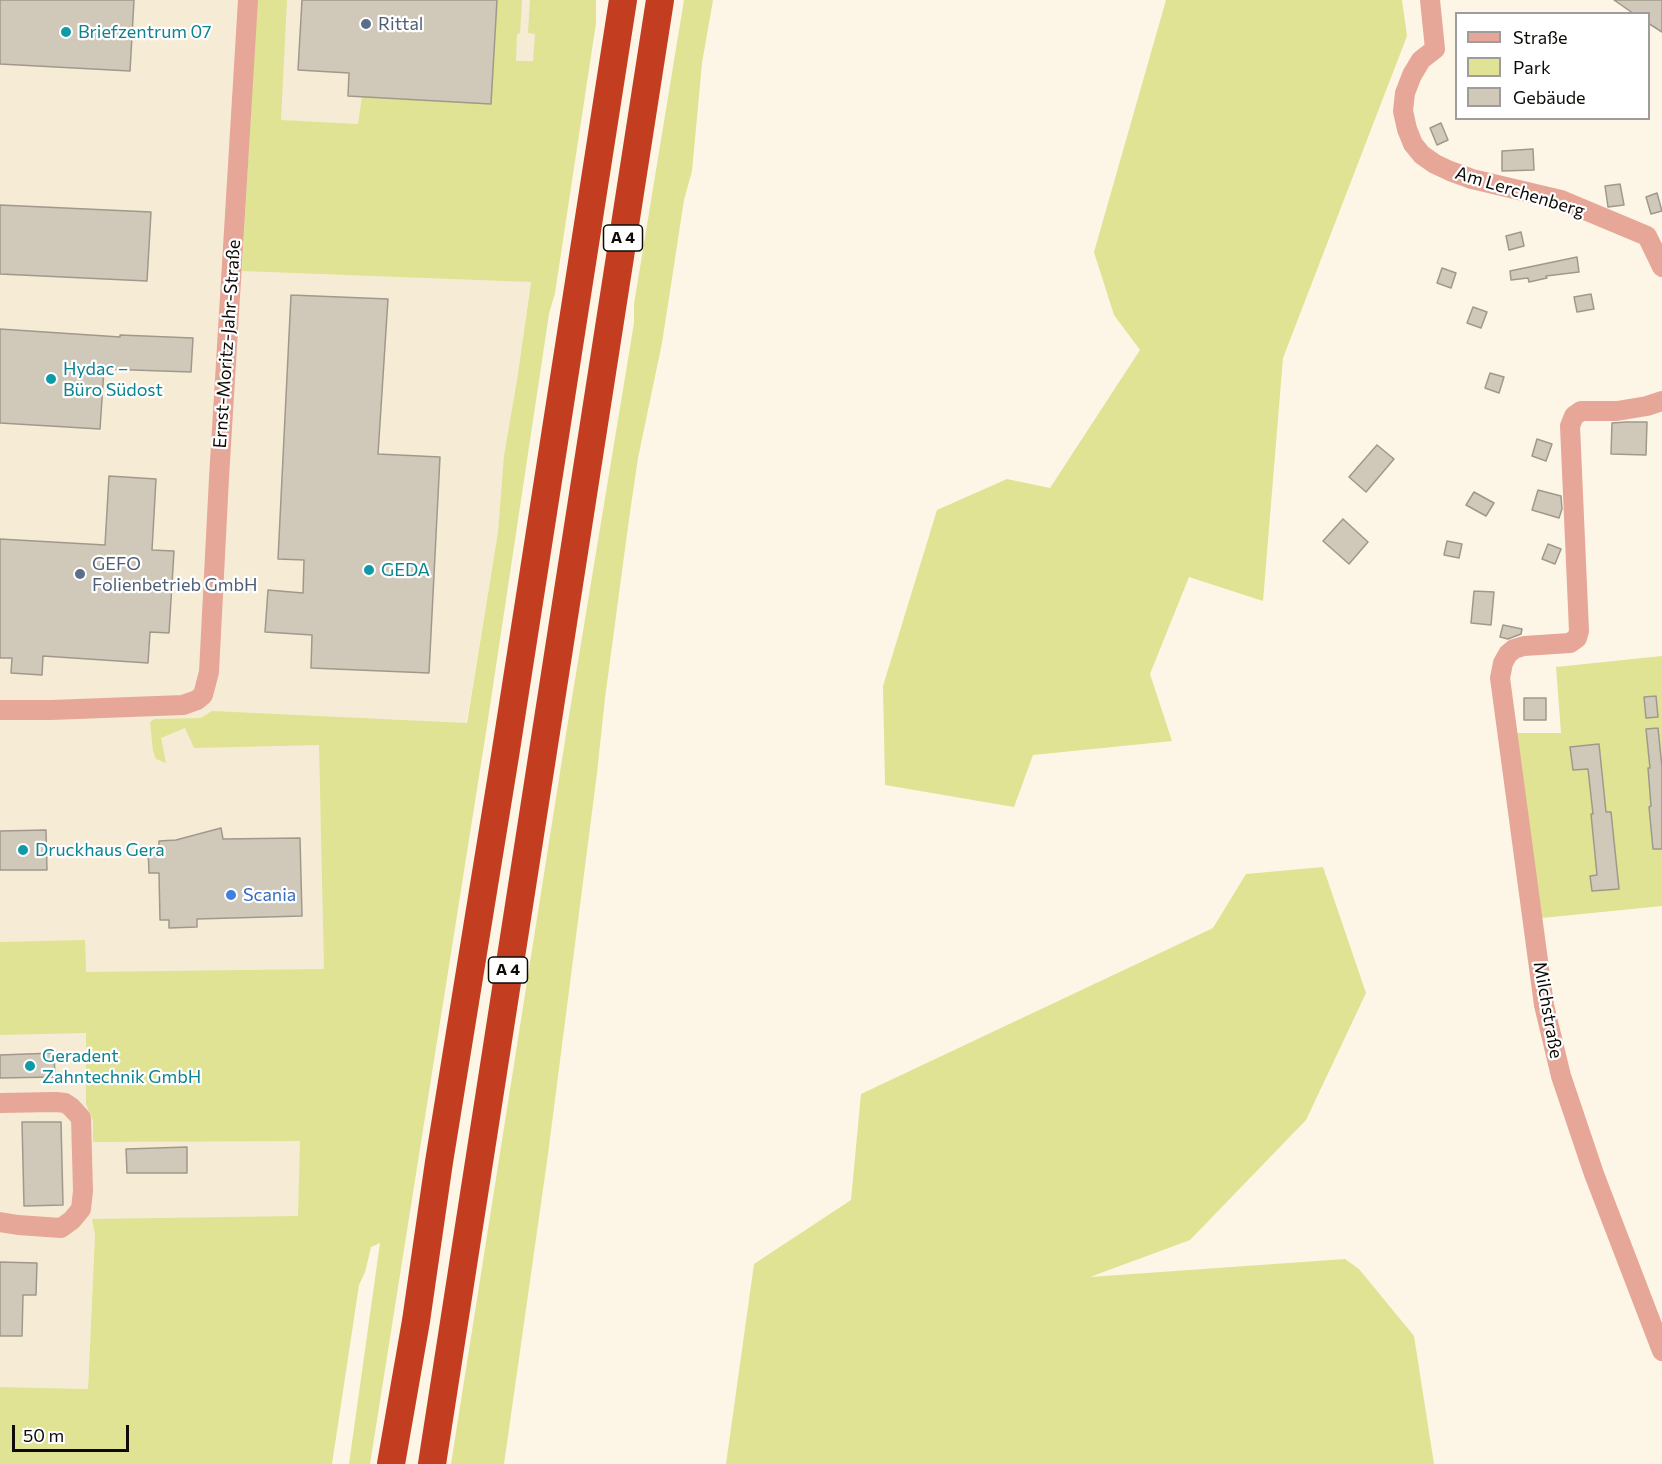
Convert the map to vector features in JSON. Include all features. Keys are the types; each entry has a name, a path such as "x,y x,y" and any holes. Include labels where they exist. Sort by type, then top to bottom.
{"highway":[{"name":"A 4","path":"432,1464 660,0"},
{"name":"A 4","path":"391,1464 416,1321 437,1173 506,745 619,8"}],"street":[{"name":"Ernst-Moritz-Jahr-Straße","path":"0,710 183,705 203,695 209,672 222,415 248,0"},
{"name":"Am Lerchenberg","path":"1430,0 1435,49 1421,60 1412,75 1405,93 1403,111 1407,129 1418,150 1435,164 1450,171 1472,179 1561,200 1647,236 1662,267"},
{"name":"Milchstraße","path":"1662,401 1617,411 1581,411 1574,416 1570,426 1579,631 1577,638 1570,643 1524,646 1515,649 1508,654 1503,663 1500,678 1547,1015 1560,1076 1594,1174 1662,1351"},
{"path":"0,1103 56,1102 65,1103 71,1107 81,1118 83,1191 81,1209 61,1228 0,1222"}],"shaded area":[{"path":"0,0 570,0 505,455 498,533 380,1243 371,1246 365,1272 95,1234 88,1389 0,1387"}],"green space":[{"path":"257,0 287,0 281,120 358,124 362,97 491,103 497,0 522,0 516,61 533,61 535,34 528,33 530,0 596,0 596,23 555,293 549,314 487,726 370,1464 349,1464 380,1243 371,1247 365,1272 359,1285 332,1464 0,1464 0,1387 88,1389 95,1234 92,1219 298,1216 300,1141 93,1142 93,1121 86,1104 86,1033 0,1035 0,942 85,940 86,972 324,969 319,745 194,748 185,728 161,738 166,763 156,759 150,722 155,719 201,718 212,711 467,723 498,532 504,456 531,282 242,271"},
{"path":"684,0 713,0 702,63 692,171 684,200 662,343 638,458 629,519 548,1154 504,1464 451,1464 567,728 634,323 634,304"},
{"path":"1166,0 1402,0 1407,36 1283,358 1263,601 1189,577 1150,674 1172,741 1033,755 1014,807 885,785 883,686 937,510 1007,479 1050,488 1140,350 1114,315 1094,252"},
{"path":"1662,656 1662,906 1542,918 1514,733 1561,733 1556,667"},
{"path":"1323,867 1366,993 1306,1120 1190,1240 1090,1277 1345,1259 1359,1269 1414,1336 1434,1464 726,1464 754,1264 851,1200 861,1094 1213,928 1246,874"}],"building":[{"name":"Briefzentrum 07","path":"0,0 134,0 130,71 0,64"},
{"path":"302,0 497,0 491,104 348,96 349,73 298,70"},
{"path":"1614,0 1662,0 1662,32 1650,24 1650,12 1631,12"},
{"path":"1441,123 1448,140 1437,145 1430,128"},
{"path":"1533,149 1534,170 1502,171 1502,151"},
{"path":"1620,184 1624,205 1608,207 1605,186"},
{"path":"1657,193 1662,211 1651,214 1646,197"},
{"path":"0,205 151,212 147,281 0,274"},
{"path":"1521,232 1524,246 1509,250 1506,236"},
{"path":"1577,257 1579,272 1546,276 1547,278 1529,282 1528,278 1511,280 1510,271"},
{"path":"1442,268 1456,273 1451,288 1437,283"},
{"path":"1591,294 1594,309 1577,312 1574,297"},
{"name":"GEDA","path":"291,295 388,299 378,454 440,457 429,673 311,668 312,635 265,632 268,590 303,593 304,560 278,559"},
{"path":"1473,307 1487,312 1481,328 1467,323"},
{"name":"Hydac – Büro Südost","path":"0,329 120,337 120,335 193,338 191,372 104,369 100,429 0,423"},
{"path":"1490,373 1504,377 1499,393 1485,388"},
{"path":"1647,422 1646,455 1611,454 1612,423"},
{"path":"1537,439 1552,444 1546,461 1532,456"},
{"path":"1377,445 1394,459 1366,492 1349,477"},
{"path":"109,476 156,479 152,550 174,551 169,633 150,632 148,663 43,656 42,675 11,673 12,658 0,658 0,539 105,545"},
{"path":"1538,490 1561,496 1562,509 1559,518 1532,510"},
{"path":"1474,492 1494,503 1486,516 1466,505"},
{"path":"1343,519 1368,542 1349,564 1323,541"},
{"path":"1447,541 1462,544 1459,558 1444,555"},
{"path":"1548,544 1561,549 1555,564 1542,559"},
{"path":"1474,591 1494,592 1491,625 1471,623"},
{"path":"1503,625 1522,629 1521,634 1508,639 1500,637"},
{"path":"1656,696 1658,717 1646,718 1644,697"},
{"path":"1524,698 1546,698 1546,720 1524,720"},
{"path":"1658,728 1662,767 1662,849 1653,849 1646,729"},
{"path":"1599,744 1606,812 1611,812 1619,889 1592,891 1590,876 1597,875 1588,769 1573,770 1570,747"},
{"name":"Scania","path":"221,828 223,839 300,838 302,916 197,919 197,927 169,928 169,920 160,920 159,873 149,873 148,849 159,849 159,841 176,840"},
{"name":"Druckhaus Gera","path":"46,830 47,870 0,870 0,831"},
{"name":"Geradent Zahntechnik GmbH","path":"54,1053 55,1077 0,1078 0,1055"},
{"path":"22,1122 61,1122 63,1205 24,1206"},
{"path":"187,1147 187,1173 127,1173 126,1149"},
{"path":"0,1262 37,1263 36,1295 23,1295 22,1336 0,1336"}],"place":[{"name":"Rittal","path":"366,24"},
{"name":"Briefzentrum 07","path":"66,32"},
{"name":"Hydac – Büro Südost","path":"51,379"},
{"name":"GEDA","path":"369,570"},
{"name":"GEFO Folienbetrieb GmbH","path":"80,574"},
{"name":"Druckhaus Gera","path":"23,850"},
{"name":"Scania","path":"231,895"},
{"name":"Geradent Zahntechnik GmbH","path":"30,1066"}]}
